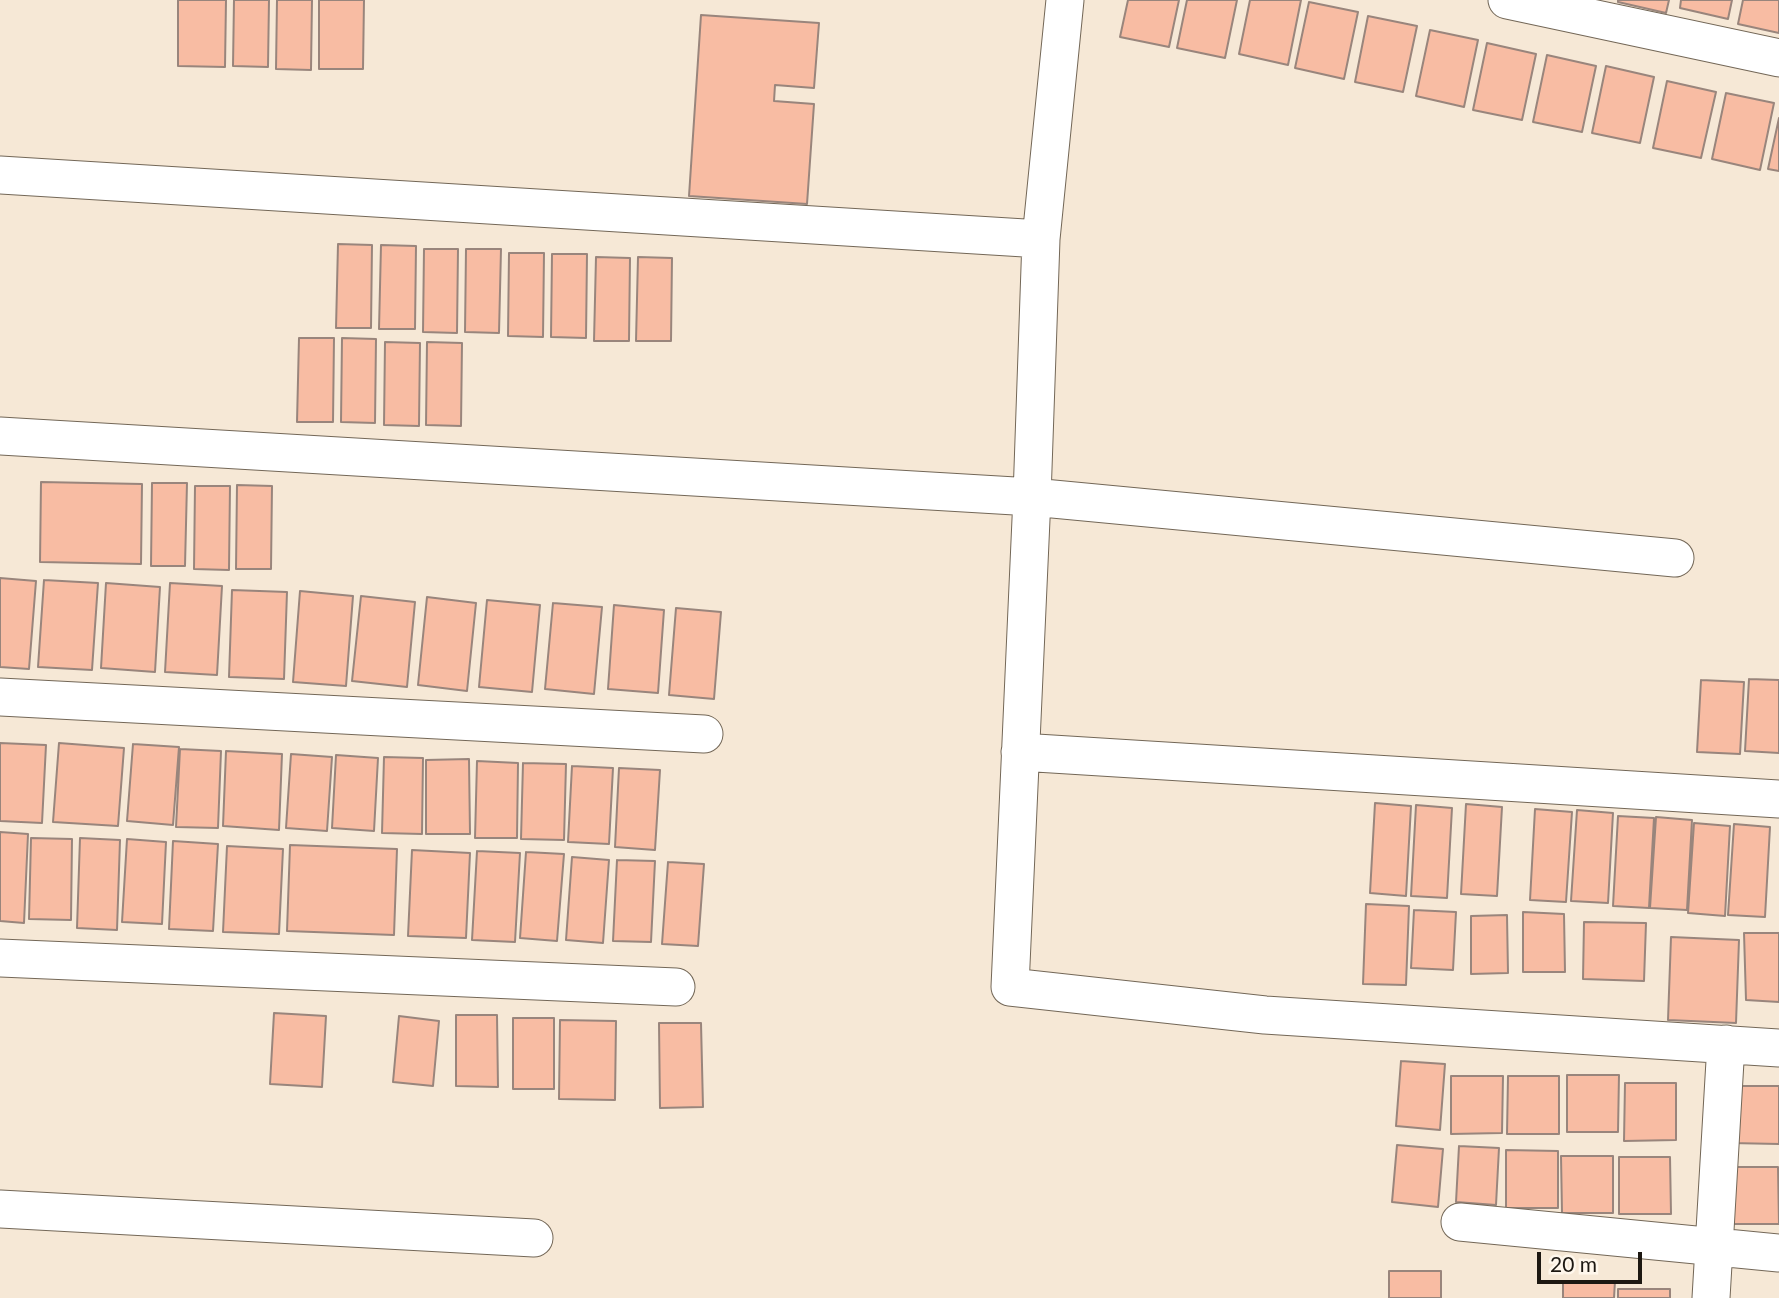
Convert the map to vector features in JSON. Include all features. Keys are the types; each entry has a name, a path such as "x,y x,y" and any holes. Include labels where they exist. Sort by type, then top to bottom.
{"street":[{"path":"1065,0 1041,239 1010,987 1265,1015 1779,1048"},
{"path":"1507,0 1779,58"},
{"path":"0,175 1041,239"},
{"path":"0,436 1032,497 1675,558"},
{"path":"0,697 704,734"},
{"path":"1020,751 1779,799"},
{"path":"0,958 676,987"},
{"path":"1711,1298 1726,1044"},
{"path":"0,1209 534,1238"},
{"path":"1460,1222 1715,1249 1779,1253"}],"building":[{"path":"178,0 226,0 225,67 178,66"},
{"path":"234,0 269,0 268,67 233,66"},
{"path":"277,0 312,0 311,70 276,69"},
{"path":"319,0 364,0 363,69 319,69"},
{"path":"1128,0 1179,0 1169,47 1120,37"},
{"path":"1187,0 1237,0 1225,58 1177,48"},
{"path":"1250,0 1301,0 1288,65 1239,54"},
{"path":"1618,0 1669,0 1666,13"},
{"path":"1681,0 1732,0 1728,19 1680,8"},
{"path":"1743,0 1779,0 1779,33 1738,24"},
{"path":"1309,2 1358,12 1344,79 1295,68"},
{"path":"701,15 819,23 814,88 775,85 774,101 814,104 807,204 689,196"},
{"path":"1368,16 1417,26 1403,92 1355,82"},
{"path":"1430,30 1478,40 1464,107 1416,96"},
{"path":"1487,43 1536,54 1522,120 1473,110"},
{"path":"1547,55 1596,66 1582,132 1533,122"},
{"path":"1606,66 1654,77 1640,143 1592,133"},
{"path":"1667,81 1716,92 1701,158 1653,148"},
{"path":"1726,93 1774,103 1760,170 1712,159"},
{"path":"1779,118 1779,171 1768,169"},
{"path":"338,244 372,245 371,328 336,328"},
{"path":"381,245 416,246 415,329 379,329"},
{"path":"424,249 458,249 457,333 423,332"},
{"path":"466,249 501,249 499,333 465,332"},
{"path":"509,253 544,253 543,337 508,336"},
{"path":"552,254 587,254 586,338 551,337"},
{"path":"596,257 630,258 629,341 594,341"},
{"path":"638,257 672,258 671,341 636,341"},
{"path":"299,338 334,338 333,422 297,422"},
{"path":"342,338 376,339 375,423 341,422"},
{"path":"385,342 420,343 419,426 384,425"},
{"path":"427,342 462,343 461,426 426,425"},
{"path":"41,482 142,484 141,564 40,562"},
{"path":"152,483 187,483 185,566 151,566"},
{"path":"237,485 272,486 271,569 236,569"},
{"path":"195,486 230,486 229,570 194,569"},
{"path":"0,578 36,581 29,669 0,667"},
{"path":"44,580 98,583 92,670 38,667"},
{"path":"106,583 160,587 155,672 101,668"},
{"path":"170,583 222,586 217,675 165,672"},
{"path":"232,590 287,592 284,679 229,677"},
{"path":"300,591 353,596 346,686 293,682"},
{"path":"361,596 415,602 407,687 352,681"},
{"path":"427,597 476,603 467,691 418,685"},
{"path":"487,600 540,605 532,692 479,687"},
{"path":"553,603 602,607 594,694 545,689"},
{"path":"614,605 664,610 658,693 608,689"},
{"path":"676,608 721,612 714,699 669,695"},
{"path":"1749,679 1779,680 1779,753 1745,751"},
{"path":"1701,680 1744,682 1740,754 1697,752"},
{"path":"0,743 46,745 42,823 0,821"},
{"path":"59,743 124,748 118,826 53,822"},
{"path":"133,744 179,747 173,825 127,821"},
{"path":"180,749 221,751 218,828 176,827"},
{"path":"226,751 282,754 279,830 223,826"},
{"path":"291,754 332,757 327,831 286,828"},
{"path":"336,755 378,758 374,831 332,828"},
{"path":"384,757 423,758 422,834 382,833"},
{"path":"469,759 470,834 426,834 426,760"},
{"path":"477,761 518,763 517,838 475,838"},
{"path":"523,763 566,764 564,840 521,839"},
{"path":"572,766 613,768 609,844 568,842"},
{"path":"619,768 660,770 655,850 615,847"},
{"path":"1375,803 1411,806 1406,896 1370,893"},
{"path":"1466,804 1502,807 1497,896 1461,894"},
{"path":"1416,805 1452,808 1447,898 1411,896"},
{"path":"1535,809 1572,812 1566,902 1530,900"},
{"path":"1577,810 1613,813 1608,903 1571,901"},
{"path":"1618,816 1654,818 1649,908 1613,906"},
{"path":"1656,817 1692,820 1687,910 1650,908"},
{"path":"1694,823 1730,826 1725,916 1688,913"},
{"path":"1734,824 1770,827 1765,917 1728,915"},
{"path":"0,832 28,834 24,923 0,921"},
{"path":"31,838 72,839 71,920 29,919"},
{"path":"80,838 120,840 117,930 77,928"},
{"path":"127,839 166,842 162,924 122,922"},
{"path":"173,841 218,844 213,931 169,929"},
{"path":"290,845 397,849 394,935 287,931"},
{"path":"227,846 283,849 279,934 223,932"},
{"path":"412,850 470,853 466,938 408,936"},
{"path":"477,851 520,853 515,942 472,940"},
{"path":"526,852 564,854 557,941 520,938"},
{"path":"572,857 609,860 603,943 566,940"},
{"path":"617,860 655,861 651,942 613,941"},
{"path":"668,862 704,864 698,946 662,944"},
{"path":"1366,904 1409,906 1406,985 1363,984"},
{"path":"1414,910 1456,912 1453,970 1411,968"},
{"path":"1523,912 1564,914 1565,972 1523,972"},
{"path":"1507,915 1508,973 1471,974 1471,916"},
{"path":"1584,922 1646,923 1644,981 1583,979"},
{"path":"1744,933 1779,933 1779,1002 1746,1000"},
{"path":"1671,937 1739,940 1736,1023 1668,1020"},
{"path":"274,1013 326,1016 322,1087 270,1084"},
{"path":"456,1015 497,1015 498,1087 456,1086"},
{"path":"399,1016 439,1021 433,1086 393,1082"},
{"path":"513,1018 554,1018 554,1089 513,1089"},
{"path":"560,1020 616,1021 615,1100 559,1099"},
{"path":"659,1023 701,1023 703,1107 660,1108"},
{"path":"1401,1061 1445,1064 1440,1130 1396,1126"},
{"path":"1567,1075 1619,1075 1618,1132 1567,1132"},
{"path":"1451,1076 1503,1076 1502,1133 1451,1134"},
{"path":"1508,1076 1559,1076 1559,1134 1507,1134"},
{"path":"1625,1083 1676,1083 1676,1140 1624,1141"},
{"path":"1730,1086 1779,1086 1779,1144 1730,1143"},
{"path":"1397,1145 1443,1149 1438,1207 1392,1202"},
{"path":"1459,1146 1499,1148 1496,1205 1456,1202"},
{"path":"1506,1150 1558,1151 1558,1208 1506,1208"},
{"path":"1561,1156 1613,1156 1613,1213 1562,1213"},
{"path":"1619,1157 1670,1157 1671,1214 1619,1214"},
{"path":"1727,1167 1778,1167 1779,1224 1727,1224"},
{"path":"1389,1271 1441,1271 1441,1298 1389,1298"},
{"path":"1563,1281 1615,1281 1614,1298 1563,1298"},
{"path":"1618,1289 1670,1289 1670,1298 1618,1298"}]}
